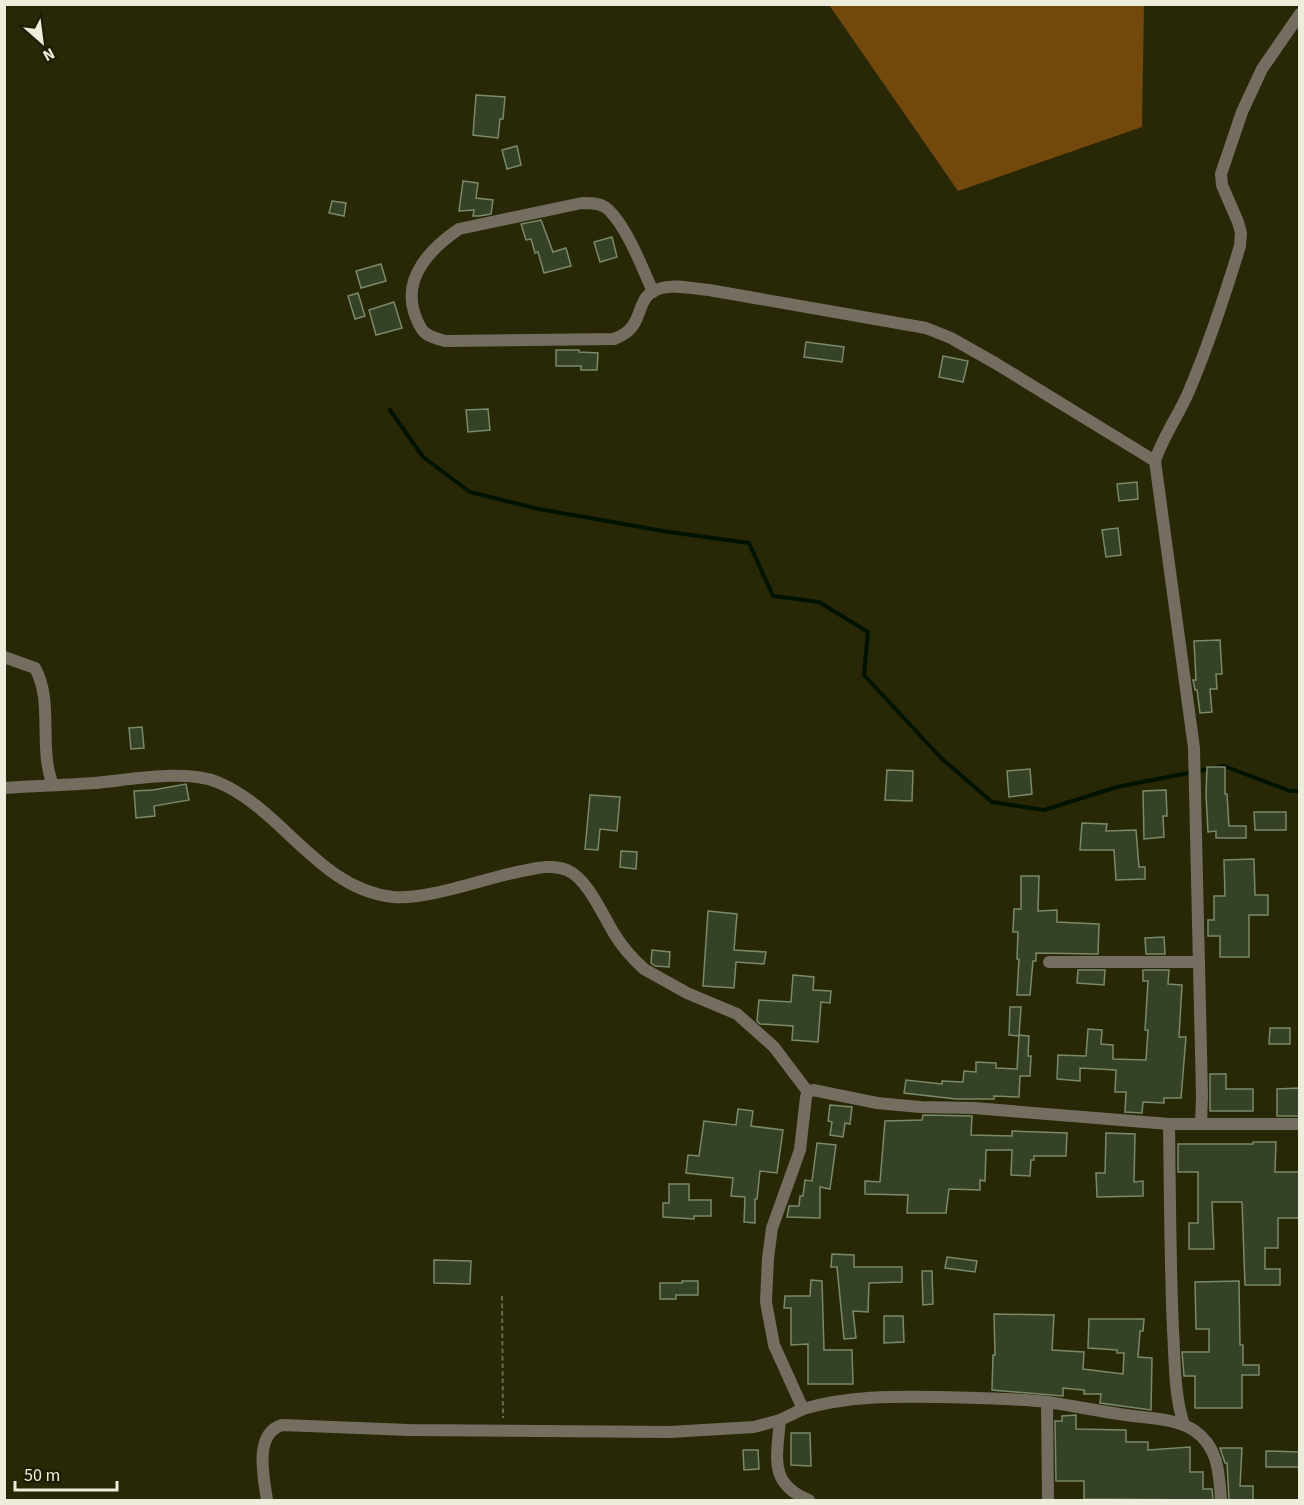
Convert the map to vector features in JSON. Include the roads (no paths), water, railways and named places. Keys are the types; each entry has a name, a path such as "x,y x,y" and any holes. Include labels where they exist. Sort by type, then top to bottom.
{"street":[{"path":"1201,1124 1194,748 1155,462 1209,341 1240,246 1241,233 1238,222 1222,185 1221,174 1230,144 1262,69 1299,14"},
{"path":"653,292 634,249 613,215 598,204 582,203 459,230 448,237 423,262 417,270 410,291 411,303 424,334 445,341 614,339 626,335 633,328 642,302 663,287 709,290 926,328 951,338 995,363 1155,462"},
{"path":"4,657 35,668 40,677 44,695 45,756 53,785"},
{"path":"4,788 159,777 209,779 226,786 247,800 338,877 378,895 421,896 502,875 556,866 577,877 590,893 615,935 638,964 687,993 737,1014 774,1047 808,1092"},
{"path":"1049,962 1199,962"},
{"path":"808,1092 824,1091 877,1102 920,1107 974,1108 1169,1124 1299,1124"},
{"path":"803,1409 774,1345 766,1302 766,1280 772,1228 800,1150 804,1104 808,1092"},
{"path":"1169,1124 1174,1362 1184,1425"},
{"path":"267,1500 263,1452 265,1439 273,1428 282,1425 409,1431 670,1432 754,1427 780,1420 820,1404 910,1396 1047,1402 1184,1425 1201,1436 1212,1450 1219,1474 1221,1500"},
{"path":"1047,1402 1048,1500"},
{"path":"780,1420 777,1467 779,1476 792,1492 809,1500"},
{"path":"782,1500 783,1483"}],"waterway":[{"path":"390,410 423,457 470,492 539,509 669,532 749,543 773,596 819,602 868,632 864,675 941,758 992,802 1044,810 1117,787 1224,766 1290,791 1300,791"}]}
